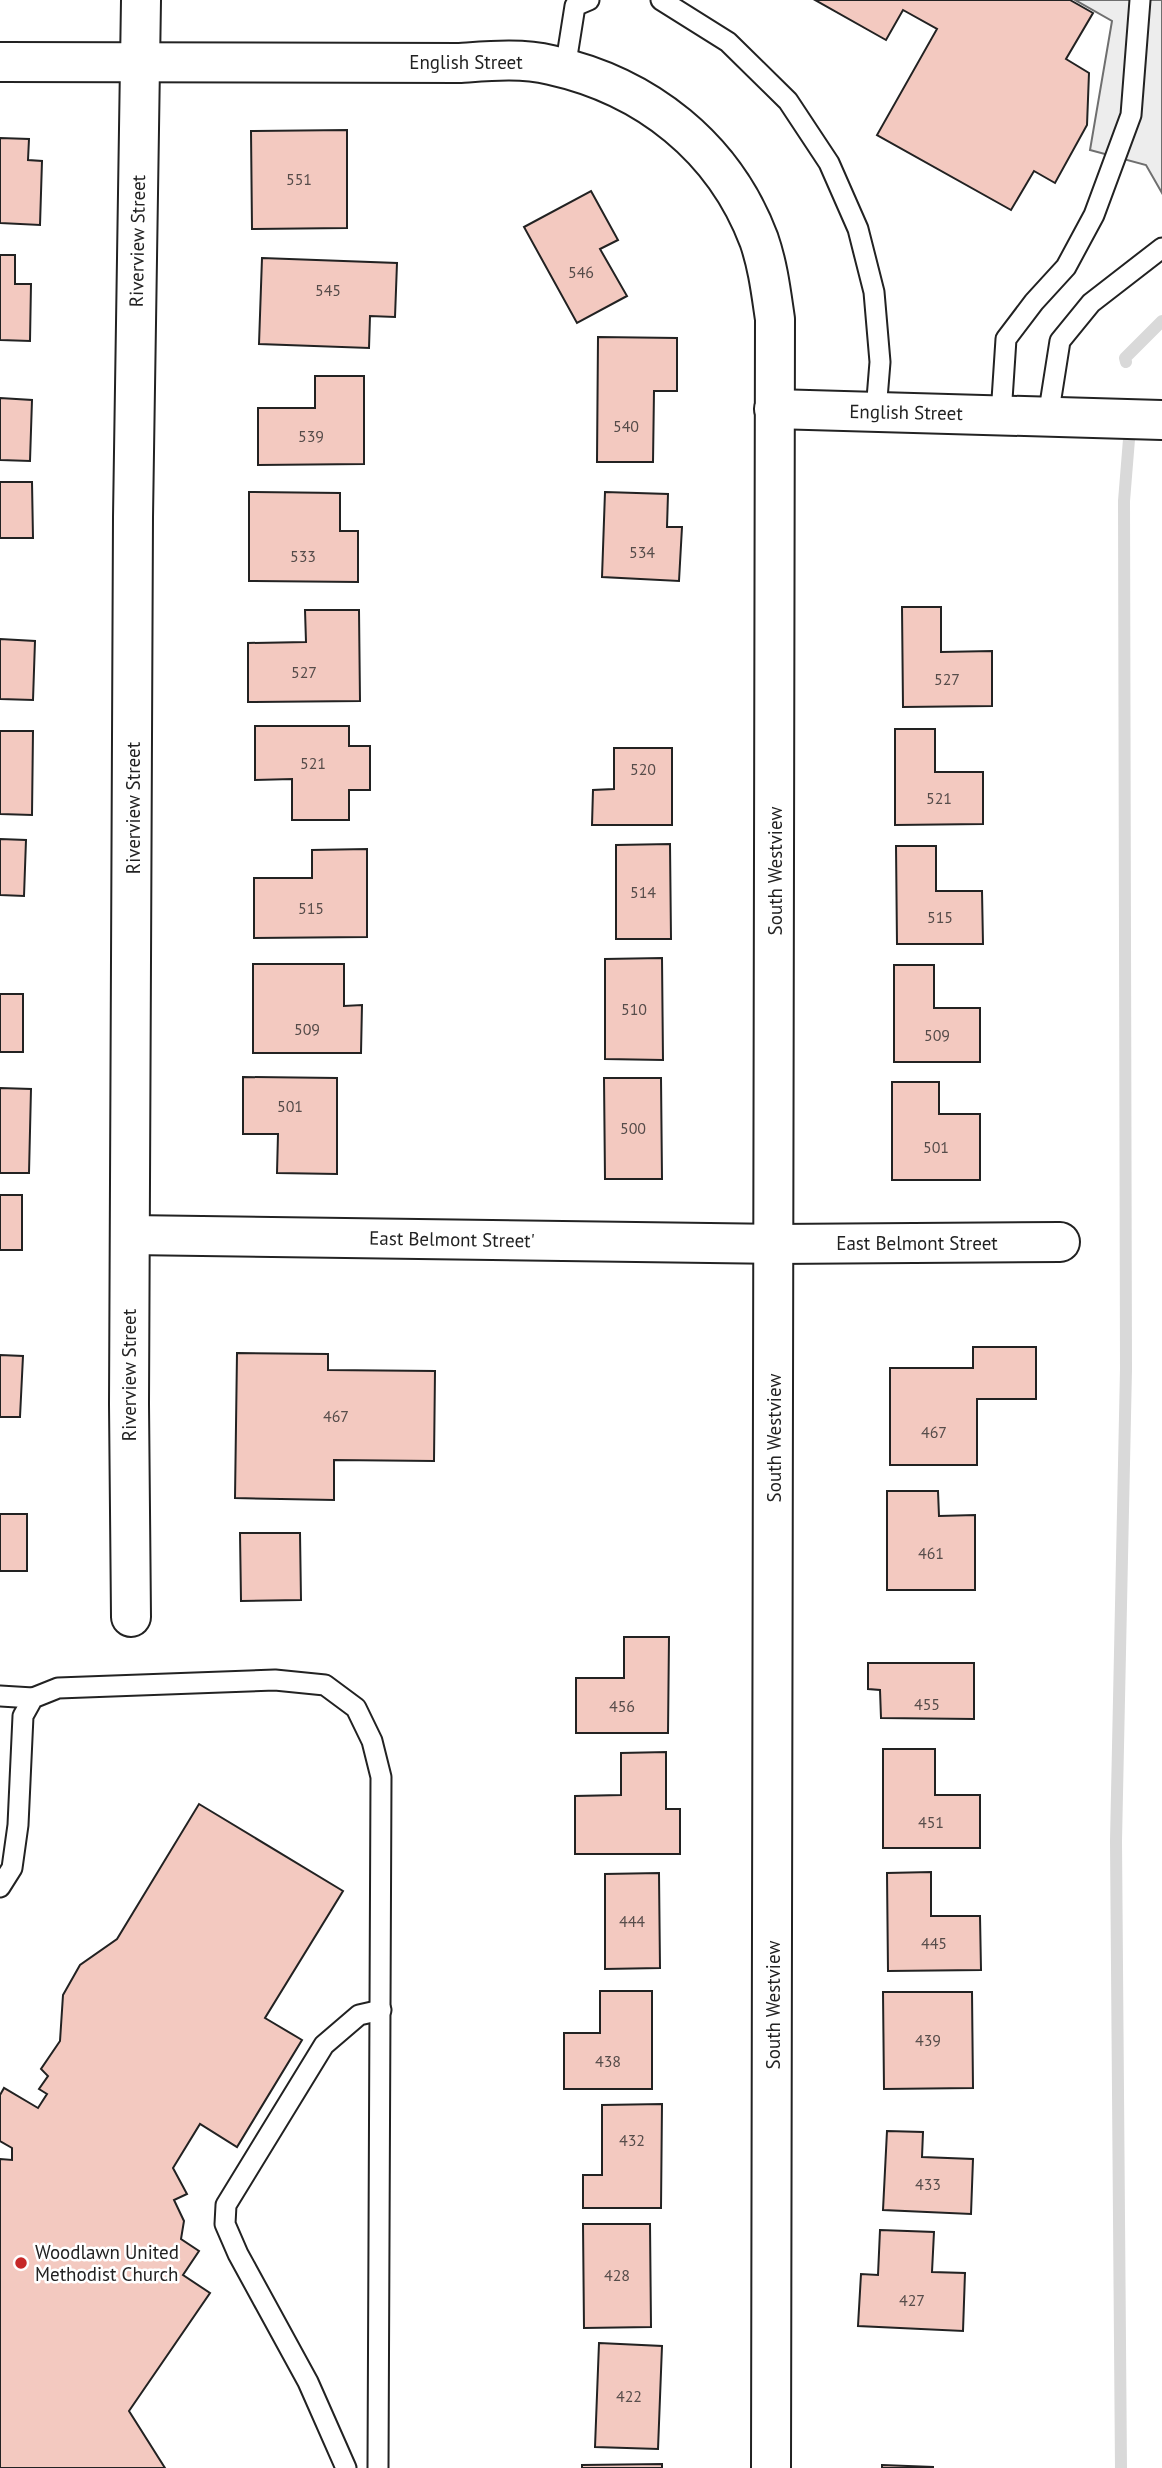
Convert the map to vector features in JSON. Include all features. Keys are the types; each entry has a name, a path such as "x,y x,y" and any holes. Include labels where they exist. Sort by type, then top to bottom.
{"street":[{"name":"Riverview Street","path":"131,1617 129,1404 133,517 141,0"},
{"name":"English Street","path":"0,62 460,63 507,60 549,64 607,81 653,106 681,127 727,179 744,209 759,241 769,275 775,319 774,409 1162,420"},
{"name":"South Westview","path":"771,2468 775,1244 774,409"},
{"name":"East Belmont Street'","path":"130,1235 775,1244"},
{"name":"East Belmont Street","path":"775,1244 1060,1242"}],"lane":[{"path":"565,69 575,6 589,0"},
{"path":"661,0 728,42 788,101 829,163 858,229 874,292 880,362 876,411"},
{"path":"1001,415 1006,339 1066,267 1094,215 1130,115 1140,0"},
{"path":"1048,416 1060,341 1091,303 1161,249"},
{"path":"0,1696 33,1698 58,1688 275,1681 325,1685 356,1708 372,1741 381,1777 378,2468"},
{"path":"0,1887 12,1868 18,1825 23,1716 33,1698"},
{"path":"346,2468 308,2382 238,2254 225,2224 226,2205 324,2045 359,2015 381,2010"}],"shaded area":[{"path":"1075,0 1162,0 1162,193 1146,165 1090,150 1112,21"}],"building":[{"path":"815,0 1070,0 1093,13 1066,59 1089,73 1087,125 1055,183 1034,171 1011,210 877,135 937,29 903,10 886,40"},
{"path":"347,130 347,228 252,229 251,131"},
{"path":"0,138 29,139 28,160 42,161 40,225 0,223"},
{"path":"591,191 618,240 600,249 627,296 577,323 524,227"},
{"path":"0,255 15,255 15,284 31,284 30,341 0,340"},
{"path":"262,258 397,263 395,317 370,316 369,348 259,344"},
{"path":"598,337 677,338 677,391 654,391 653,462 597,462"},
{"path":"315,376 364,376 364,464 258,465 258,408 315,408"},
{"path":"0,398 32,400 30,461 0,460"},
{"path":"0,482 32,482 33,538 0,538"},
{"path":"249,492 340,493 340,531 358,531 358,582 249,581"},
{"path":"605,492 668,494 667,527 682,527 679,581 602,577"},
{"path":"902,607 941,607 941,652 992,651 992,706 903,707"},
{"path":"305,610 359,610 360,701 248,702 248,643 306,642"},
{"path":"0,639 35,641 33,700 0,699"},
{"path":"255,726 349,726 349,746 370,746 370,790 349,790 349,820 292,820 292,779 255,780"},
{"path":"895,729 935,729 935,772 983,772 983,824 895,825"},
{"path":"0,731 33,731 32,815 0,814"},
{"path":"614,748 672,748 672,825 592,825 593,790 614,789"},
{"path":"0,839 26,840 24,896 0,895"},
{"path":"670,844 671,939 616,939 616,845"},
{"path":"896,846 936,846 936,891 982,891 983,944 897,944"},
{"path":"367,849 367,937 254,938 254,878 312,878 312,850"},
{"path":"662,958 663,1060 605,1059 605,959"},
{"path":"253,964 344,964 344,1006 362,1005 361,1053 253,1053"},
{"path":"894,965 934,965 934,1008 980,1008 980,1062 894,1062"},
{"path":"0,994 23,994 23,1052 0,1052"},
{"path":"243,1077 337,1078 337,1174 277,1173 278,1134 243,1134"},
{"path":"604,1078 661,1078 662,1179 605,1179"},
{"path":"892,1082 939,1082 939,1114 980,1114 980,1180 892,1180"},
{"path":"0,1088 31,1089 29,1173 0,1173"},
{"path":"0,1195 22,1195 22,1250 0,1250"},
{"path":"973,1347 1036,1347 1036,1399 977,1399 977,1465 890,1465 890,1368 973,1368"},
{"path":"237,1353 328,1354 328,1370 435,1371 434,1461 334,1460 334,1500 235,1498"},
{"path":"0,1355 23,1356 20,1417 0,1417"},
{"path":"887,1491 938,1491 939,1516 975,1515 975,1590 887,1590"},
{"path":"0,1514 27,1514 27,1571 0,1571"},
{"path":"240,1533 300,1533 301,1600 241,1601"},
{"path":"624,1637 669,1637 668,1733 576,1733 576,1678 624,1678"},
{"path":"868,1663 974,1663 974,1719 881,1718 880,1690 868,1689"},
{"path":"883,1749 935,1749 935,1795 980,1795 980,1848 883,1848"},
{"path":"666,1752 666,1809 680,1809 680,1854 575,1854 575,1796 621,1795 621,1753"},
{"path":"199,1804 343,1891 265,2018 302,2040 237,2147 200,2124 173,2168 187,2194 174,2200 184,2221 181,2239 199,2251 183,2275 210,2293 129,2411 165,2468 0,2468 0,2159 12,2160 12,2148 0,2141 0,2095 4,2088 38,2108 47,2094 39,2089 48,2076 41,2069 60,2041 63,1995 80,1965 117,1939"},
{"path":"931,1872 931,1916 980,1916 981,1970 888,1971 887,1873"},
{"path":"659,1873 660,1968 605,1969 605,1874"},
{"path":"600,1991 652,1991 652,2089 564,2089 564,2033 600,2033"},
{"path":"883,1992 972,1992 973,2088 884,2089"},
{"path":"662,2104 661,2208 583,2208 583,2175 602,2175 602,2105"},
{"path":"887,2131 923,2132 922,2157 973,2159 971,2214 883,2210"},
{"path":"583,2224 650,2224 651,2327 584,2328"},
{"path":"880,2230 934,2232 932,2272 965,2273 963,2331 858,2326 861,2274 878,2275"},
{"path":"599,2343 662,2346 658,2449 595,2447"},
{"path":"662,2464 662,2468 582,2468 582,2465"},
{"path":"882,2465 933,2467 933,2468 882,2468"}],"waterway":[{"path":"1126,362 1125,358 1162,321"},
{"path":"1121,2468 1116,1841 1126,1369 1124,501 1130,427"}],"place":[{"name":"Woodlawn United Methodist Church","path":"21,2263"}]}
